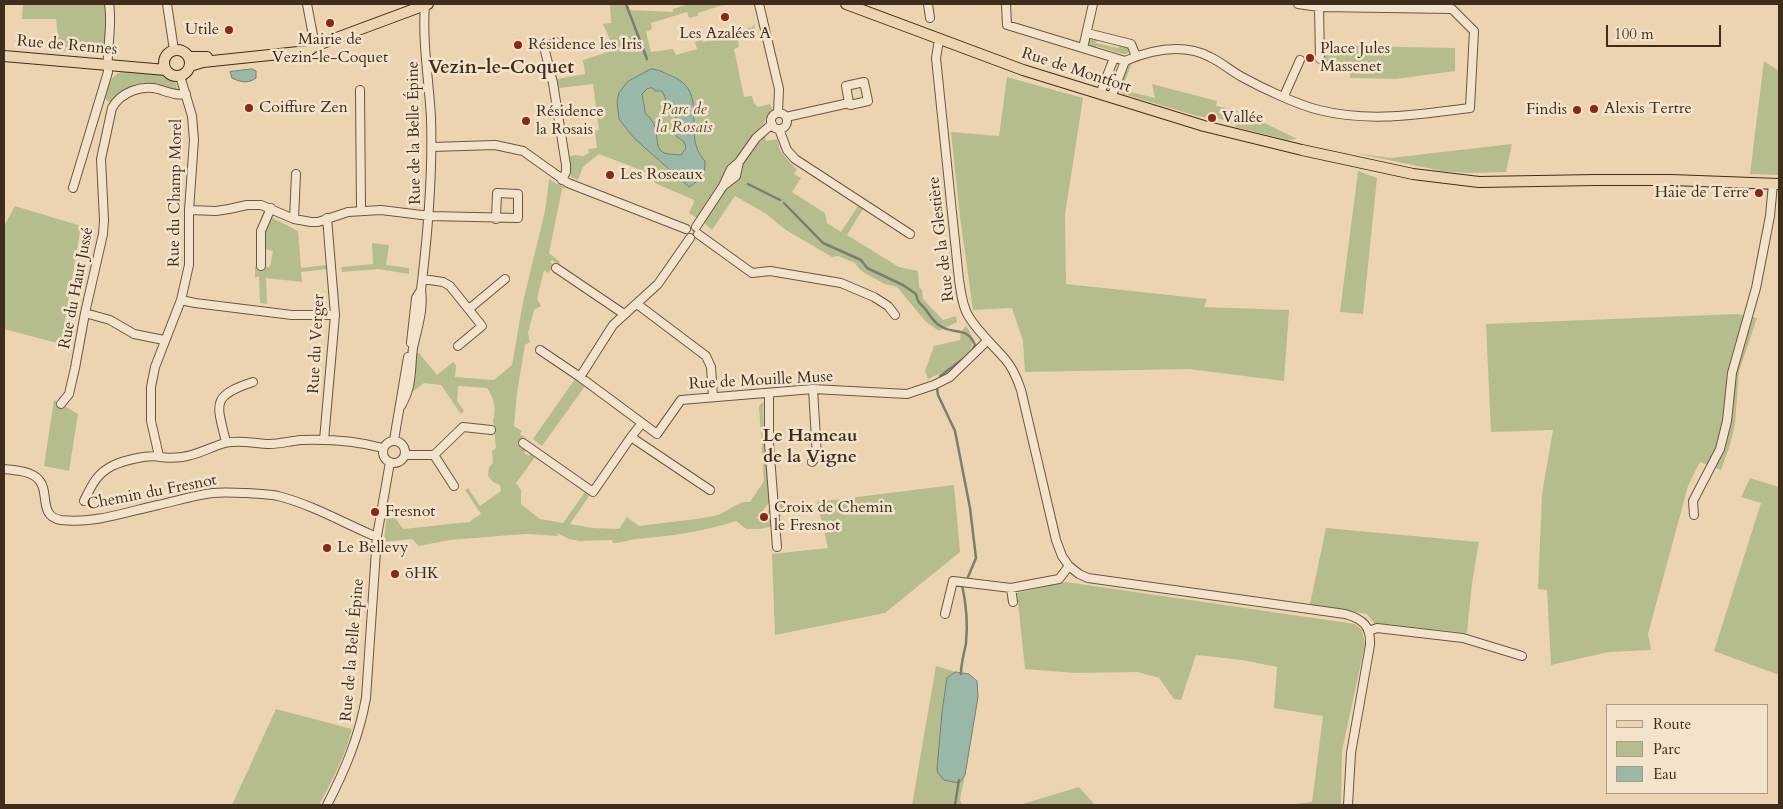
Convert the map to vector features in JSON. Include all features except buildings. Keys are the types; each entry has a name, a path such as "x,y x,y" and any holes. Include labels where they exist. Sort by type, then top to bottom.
{"main road":[{"path":"189,62 308,51 315,46 368,28 426,4"},
{"name":"Rue de Montfort","path":"846,4 1023,70 1226,133 1413,174 1479,182 1624,180 1776,184"},
{"path":"174,50 183,51 189,62 186,72 180,76 172,75 165,65 168,54 174,50"},
{"name":"Rue de Rennes","path":"4,56 108,66 128,66 141,62 165,65"}],"street":[{"path":"73,188 108,72 107,56 111,15 109,4"},
{"path":"167,4 174,50"},
{"path":"306,4 315,46"},
{"name":"Rue de la Belle Épine","path":"394,440 401,406 407,395 412,371 422,298 421,290 430,216 432,147 425,27 426,4"},
{"path":"760,4 779,89 778,113"},
{"path":"928,4 930,18"},
{"path":"1006,4 1007,25 1125,61 1136,56 1175,48 1199,52 1242,77 1317,110 1372,118 1392,118 1470,108 1474,31 1452,9 1319,7 1298,4"},
{"path":"1083,48 1093,4"},
{"path":"1319,7 1320,60"},
{"path":"1087,33 1131,44 1136,56"},
{"name":"Rue de la Glestière","path":"939,40 936,58 959,280 964,306 969,318 987,342 1004,358 1015,374 1021,390 1056,540 1062,556 1069,566"},
{"path":"556,42 544,47 553,83 566,165 566,172 562,180"},
{"path":"1100,94 1114,58"},
{"path":"1284,96 1300,60"},
{"path":"1111,98 1125,61"},
{"name":"Rue du Champ Morel","path":"159,456 153,433 150,399 155,367 181,300 188,271 189,210 194,140 192,116 180,76"},
{"path":"100,101 112,108 124,95 139,89 156,89 180,95 186,94"},
{"path":"360,90 361,210"},
{"path":"778,113 786,117 849,103"},
{"name":"Rue du Haut Jussé","path":"61,404 69,394 103,234 101,159 112,108"},
{"path":"778,113 772,116 772,124 775,128 779,129 787,150 795,159 910,234"},
{"path":"779,129 786,124 786,117"},
{"path":"580,377 606,334 624,314 658,284 690,238 694,238 729,172 739,162 756,138 772,124"},
{"path":"432,147 479,145 523,151 562,180 686,230"},
{"path":"294,219 296,174"},
{"path":"1694,515 1693,501 1720,449 1727,421 1732,373 1756,288 1776,184"},
{"path":"189,210 222,210 254,204 271,208 294,219 311,222 361,210 394,211 430,216 496,218"},
{"path":"261,266 261,231 271,208"},
{"name":"Rue du Verger","path":"324,440 335,314 327,218"},
{"path":"686,230 690,226 697,230 752,273 770,270 841,283 874,297 888,306 895,315"},
{"path":"686,230 690,238"},
{"path":"556,268 624,314"},
{"path":"423,279 443,282 450,286 482,326 458,346"},
{"path":"469,309 505,279"},
{"path":"181,300 292,315 335,314"},
{"path":"637,304 706,356 711,367 713,397"},
{"path":"85,313 110,320 134,334 164,340"},
{"name":"Rue de Mouille Muse","path":"646,448 681,400 813,389 907,394 934,385 950,377 987,342"},
{"path":"540,350 657,434"},
{"path":"226,442 218,411 220,400 224,395 237,387 253,382"},
{"path":"812,462 816,456 813,389"},
{"path":"769,393 769,444 778,548"},
{"path":"523,443 593,492 642,423"},
{"path":"405,455 434,455 463,427 492,430"},
{"path":"631,437 710,490"},
{"path":"84,501 96,478 110,467 134,459 159,456 168,459 196,454 226,442 239,441 274,444 324,440 359,443 384,448"},
{"path":"394,440 404,446 405,455 399,462 390,462 384,456 384,448 389,442 394,440"},
{"path":"434,455 454,486"},
{"name":"Rue de la Belle Épine","path":"326,805 349,761 362,722 366,698 378,536 390,462"},
{"name":"Chemin du Fresnot","path":"4,469 32,474 41,481 48,513 56,518 71,520 102,518 214,493 276,496 296,502 378,536"},
{"path":"945,614 953,580 1011,588 1059,579 1069,566 1088,578 1357,617 1366,625 1369,631 1370,645 1351,753 1348,805"},
{"path":"1011,588 1013,602"},
{"path":"1369,631 1377,628 1463,638 1522,656"}],"green space":[{"path":"23,4 108,4 105,54 53,50 58,37 56,19 22,19"},
{"name":"Parc de la Rosais","path":"610,4 628,4 629,10 673,12 673,9 689,4 726,4 698,13 698,16 689,18 687,12 651,23 652,29 646,32 651,52 673,49 676,55 697,49 695,42 700,40 704,42 752,27 754,24 756,33 738,38 739,47 734,49 744,97 752,96 754,103 758,107 770,104 773,110 750,139 697,218 689,213 694,200 657,184 651,180 646,172 599,154 583,167 578,180 571,177 568,157 575,155 583,156 589,153 588,149 597,148 595,131 599,130 593,84 559,88 557,79 585,74 583,60 611,51 611,42 603,24 611,23"},
{"path":"1090,38 1099,39 1095,43 1118,48 1122,44 1128,46 1129,49 1127,54 1123,54 1096,46 1095,49 1088,45"},
{"path":"1324,47 1455,48 1455,71 1396,79 1350,78 1350,69 1324,69"},
{"path":"1764,61 1779,71 1779,175 1750,174"},
{"path":"1130,63 1132,63 1123,86 1126,91 1155,98 1152,84 1217,101 1216,106 1233,109 1297,139 1288,140 1236,127 1235,124 1212,116 1209,118 1197,116 1124,94 1120,92 1119,86"},
{"path":"121,72 159,72 176,83 177,89 141,85 126,89 112,102 109,102 105,99 110,83"},
{"path":"1007,77 1083,98 1065,215 1066,284 1207,299 1204,307 1289,310 1284,381 1189,369 1025,372 1023,341 1012,308 973,310 951,132 999,136"},
{"path":"765,135 766,141 777,139 781,152 797,170 794,174 801,178 792,192 825,213 827,223 841,232 858,206 863,209 847,235 899,267 918,271 919,287 922,290 923,299 943,320 956,316 957,322 939,331 926,322 897,287 885,284 870,276 860,270 855,263 838,256 832,257 786,230 765,213 735,196 712,230 703,222 746,159"},
{"path":"1512,144 1506,172 1470,173 1442,171 1354,153 1391,158"},
{"path":"1358,171 1377,178 1363,314 1340,312"},
{"path":"549,179 566,187 562,189 549,253 560,262 558,265 552,260 550,262 556,267 555,269 552,268 548,273 544,270 537,299 541,306 534,310 528,333 530,342 525,345 517,393 514,426 522,431 520,434 525,438 521,443 526,449 524,453 535,457 516,483 521,490 521,504 540,519 563,523 585,492 589,496 570,524 593,528 619,529 627,517 639,526 718,515 737,504 750,502 764,481 759,406 763,402 764,435 771,496 769,503 756,519 765,516 776,499 785,503 786,510 770,527 746,529 736,521 686,533 619,543 613,543 612,540 580,541 569,539 557,533 558,536 511,535 450,540 419,546 412,539 384,542 387,511 390,510 403,529 469,522 481,514 465,490 468,488 480,506 501,491 500,485 493,482 488,476 489,467 493,463 492,451 496,448 493,399 487,388 458,386 457,401 464,411 461,414 441,385 424,383 412,392 416,370 415,353 419,353 437,375 453,362 456,365 455,377 494,380 512,365 523,302 545,211"},
{"path":"15,206 81,226 61,344 4,329 4,226"},
{"path":"271,217 298,231 301,268 326,265 327,269 301,272 302,282 266,278 267,304 260,303 259,277 255,277 255,267 270,267 273,251 266,249 264,252 263,233"},
{"path":"372,243 389,245 386,265 409,268 409,274 379,269 342,272 341,267 373,264"},
{"path":"1737,314 1757,318 1739,372 1735,424 1730,445 1721,470 1700,462 1688,486 1648,634 1651,650 1609,652 1551,665 1547,590 1538,589 1542,494 1553,430 1491,432 1486,324"},
{"path":"966,326 972,336 969,352 955,365 928,379 925,371 934,346 960,340 961,332"},
{"path":"575,379 585,386 542,446 533,439"},
{"path":"54,400 78,414 69,471 44,466"},
{"path":"1750,478 1779,487 1779,675 1714,651 1761,503 1741,497"},
{"path":"954,485 960,552 885,613 775,635 772,554 828,548 817,502"},
{"path":"1326,528 1479,542 1472,583 1467,633 1374,623 1367,614 1310,604"},
{"path":"1066,582 1355,624 1362,630 1365,644 1342,751 1341,805 1284,805 1312,802 1323,716 1274,708 1277,667 1242,660 1196,655 1181,700 1174,699 1159,678 1138,672 1076,673 1025,669 1017,593"},
{"path":"936,666 956,672 947,678 944,780 959,783 965,775 960,799 962,805 912,805"},
{"path":"276,709 352,729 338,768 319,805 232,805"},
{"path":"1079,787 1095,805 1019,805"}],"water":[{"path":"252,69 256,71 256,78 247,82 232,78 230,72"},
{"path":"653,69 682,82 690,91 693,102 695,138 698,150 705,161 705,166 701,177 689,187 634,138 619,119 617,102 619,93 627,82","holes":["652,88 656,91 662,91 665,97 666,108 673,112 676,117 676,136 684,142 686,148 681,155 668,154 661,151 654,124 645,113 642,94 647,89"]},
{"path":"956,672 969,674 977,681 978,697 965,775 959,783 944,780 937,769 947,678"}],"waterway":[{"path":"626,4 647,59"},
{"path":"748,184 780,200"},
{"path":"784,203 823,243 861,260 867,268 903,285 916,294 920,303 937,324 968,335 975,345 971,352"},
{"path":"940,376 967,356"},
{"path":"937,388 938,395 955,431 970,508 976,558 968,577"},
{"path":"961,674 967,628 966,606 962,585"},
{"path":"955,805 959,780"}],"place":[{"name":"Les Azalées A","path":"725,17"},
{"name":"Mairie de Vezin-le-Coquet","path":"330,23"},
{"name":"Utile","path":"229,30"},
{"name":"Résidence les Iris","path":"518,45"},
{"name":"Place Jules Massenet","path":"1310,58"},
{"name":"Coiffure Zen","path":"249,108"},
{"name":"Alexis Tertre","path":"1594,109"},
{"name":"Findis","path":"1577,110"},
{"name":"Vallée","path":"1212,118"},
{"name":"Résidence la Rosais","path":"526,121"},
{"name":"Les Roseaux","path":"610,175"},
{"name":"Haie de Terre","path":"1759,193"},
{"name":"Fresnot","path":"375,512"},
{"name":"Croix de Chemin le Fresnot","path":"764,517"},
{"name":"Le Bellevy","path":"327,548"},
{"name":"ōHK","path":"395,574"}],"district":[{"name":"Vezin-le-Coquet","path":"501,69"},
{"name":"Le Hameau de la Vigne","path":"810,447"}]}
